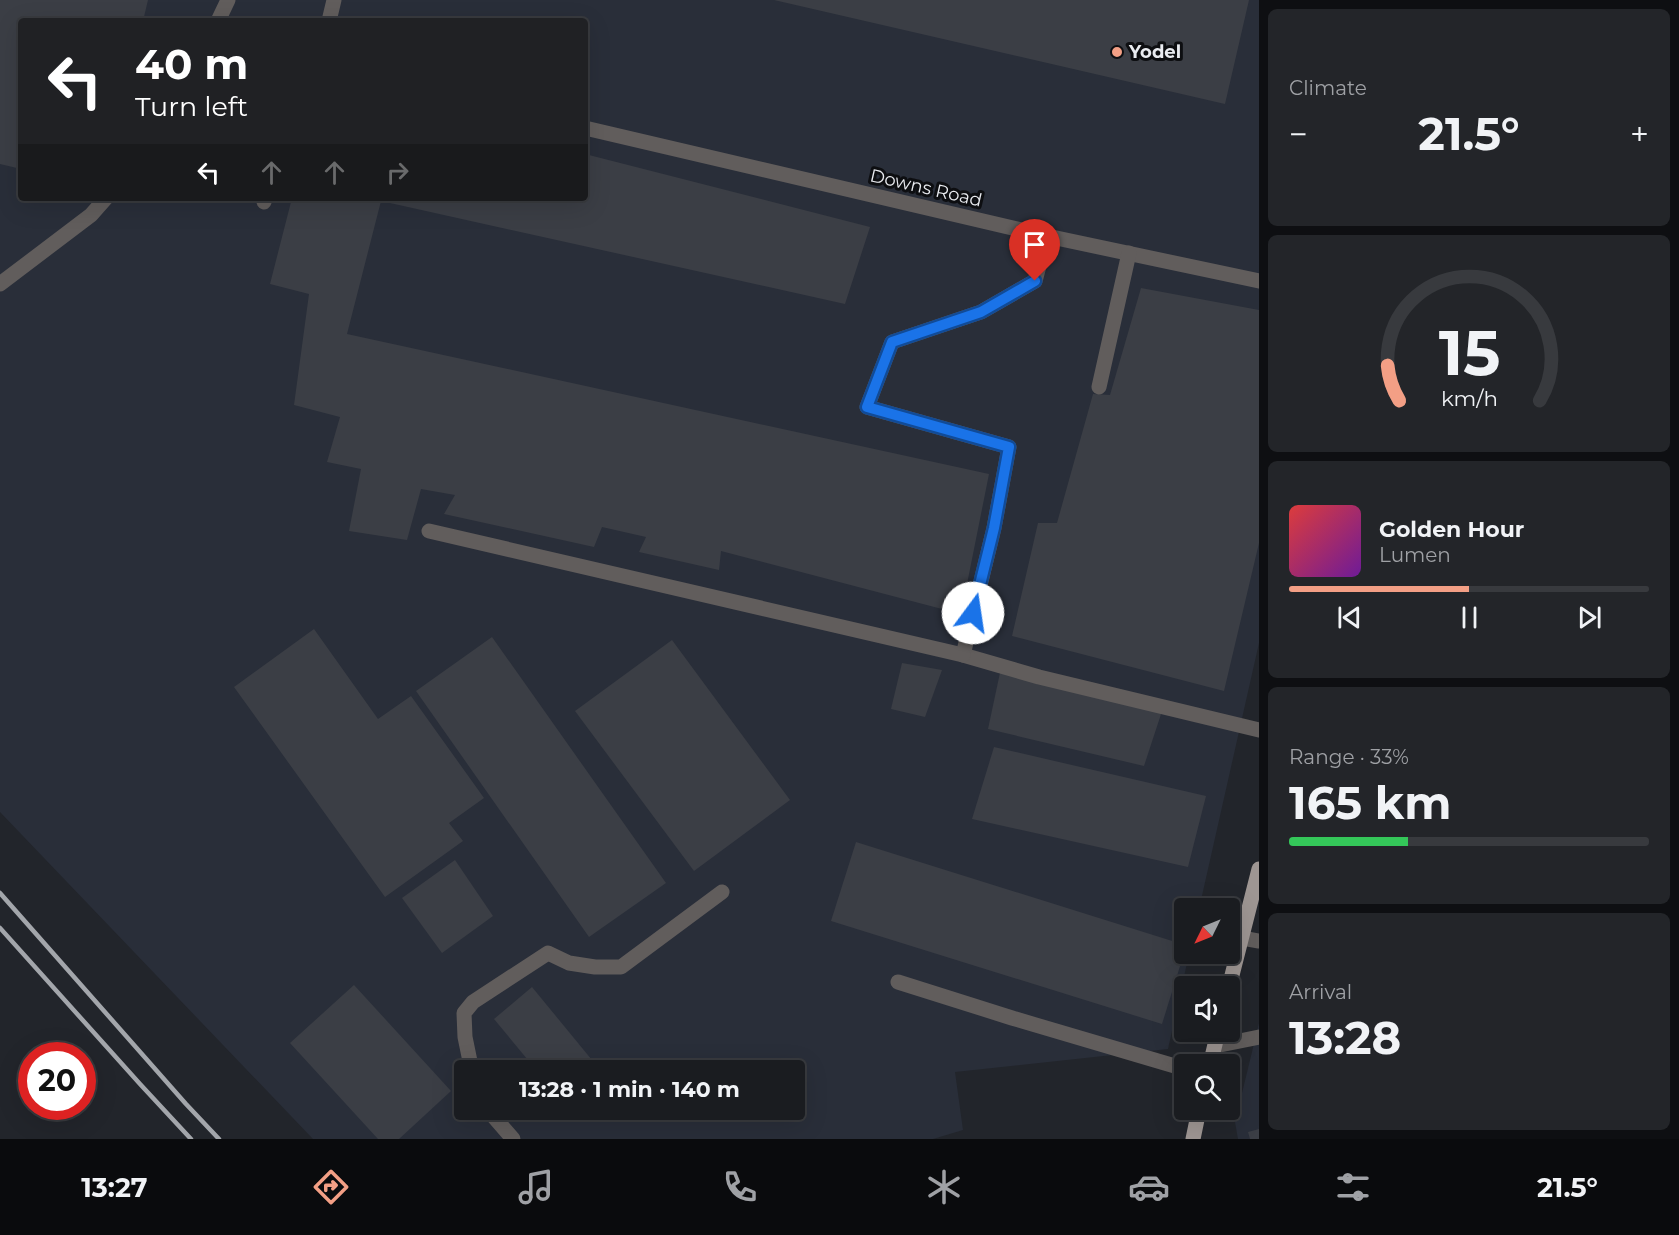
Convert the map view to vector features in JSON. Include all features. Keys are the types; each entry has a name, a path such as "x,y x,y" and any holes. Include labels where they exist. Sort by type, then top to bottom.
{"main road":[{"path":"1232,976 1259,869"},
{"path":"1193,1139 1197,1120"}],"lane":[{"path":"219,18 228,0"},
{"path":"330,18 334,0"},
{"name":"Downs Road","path":"588,129 1047,236 1259,281"},
{"path":"0,284 91,215 103,201"},
{"path":"963,655 994,528 1009,447 867,407 892,342 981,312 1035,281 1047,236"},
{"path":"1099,387 1129,253"},
{"path":"429,531 963,655 1039,677 1259,730"},
{"path":"470,1060 465,1037 464,1013 473,1002 549,953 569,963 595,967 621,967 722,892"},
{"path":"1242,938 1259,941"},
{"path":"898,981 1174,1066"},
{"path":"1240,1038 1259,1037"},
{"path":"497,1120 513,1139"}],"shaded area":[{"path":"0,0 1259,0 1259,643 1201,898 1174,898 1174,964 1187,964 1184,976 1174,976 1174,1022 1168,1049 955,1072 963,1130 933,1139 313,1139 0,812"},
{"path":"1259,1023 1259,1139 1238,1139 1235,1122 1240,1120 1240,1101"}],"building":[{"path":"0,0 148,0 144,18 18,18 18,168 0,164"},
{"name":"Yodel","path":"774,0 1249,0 1225,104"},
{"path":"588,155 870,227 845,304 381,201 588,201"},
{"path":"291,201 381,201 347,334 989,474 961,614 721,551 719,570 639,552 646,537 602,527 594,547 444,514 455,495 421,489 407,540 349,531 361,469 327,462 340,417 294,405 309,294 270,284"},
{"path":"1141,288 1259,310 1259,543 1224,691 1012,636 1038,523 1057,523 1093,394 1110,395"},
{"path":"314,629 378,719 411,696 484,798 449,823 463,841 385,897 234,687"},
{"path":"492,637 666,883 589,937 416,691"},
{"path":"672,640 790,800 694,871 575,711"},
{"path":"902,663 942,670 925,717 891,709"},
{"path":"1001,668 1163,708 1144,766 988,729"},
{"path":"994,747 1206,796 1188,867 972,819"},
{"path":"856,842 1174,942 1174,964 1181,964 1177,976 1174,976 1174,985 1162,1024 831,921"},
{"path":"455,860 493,916 442,953 402,898"},
{"path":"354,985 451,1091 399,1139 378,1139 290,1043"},
{"path":"532,987 592,1060 528,1060 494,1019"},
{"path":"1259,1129 1259,1139 1250,1139 1248,1132"}],"railway":[{"path":"0,893 219,1139"},
{"path":"0,928 191,1139"}],"place":[{"name":"Yodel","path":"1117,52"}],"route":[{"path":"973,613 994,528 1009,447 867,407 892,342 981,312 1035,281"}]}
